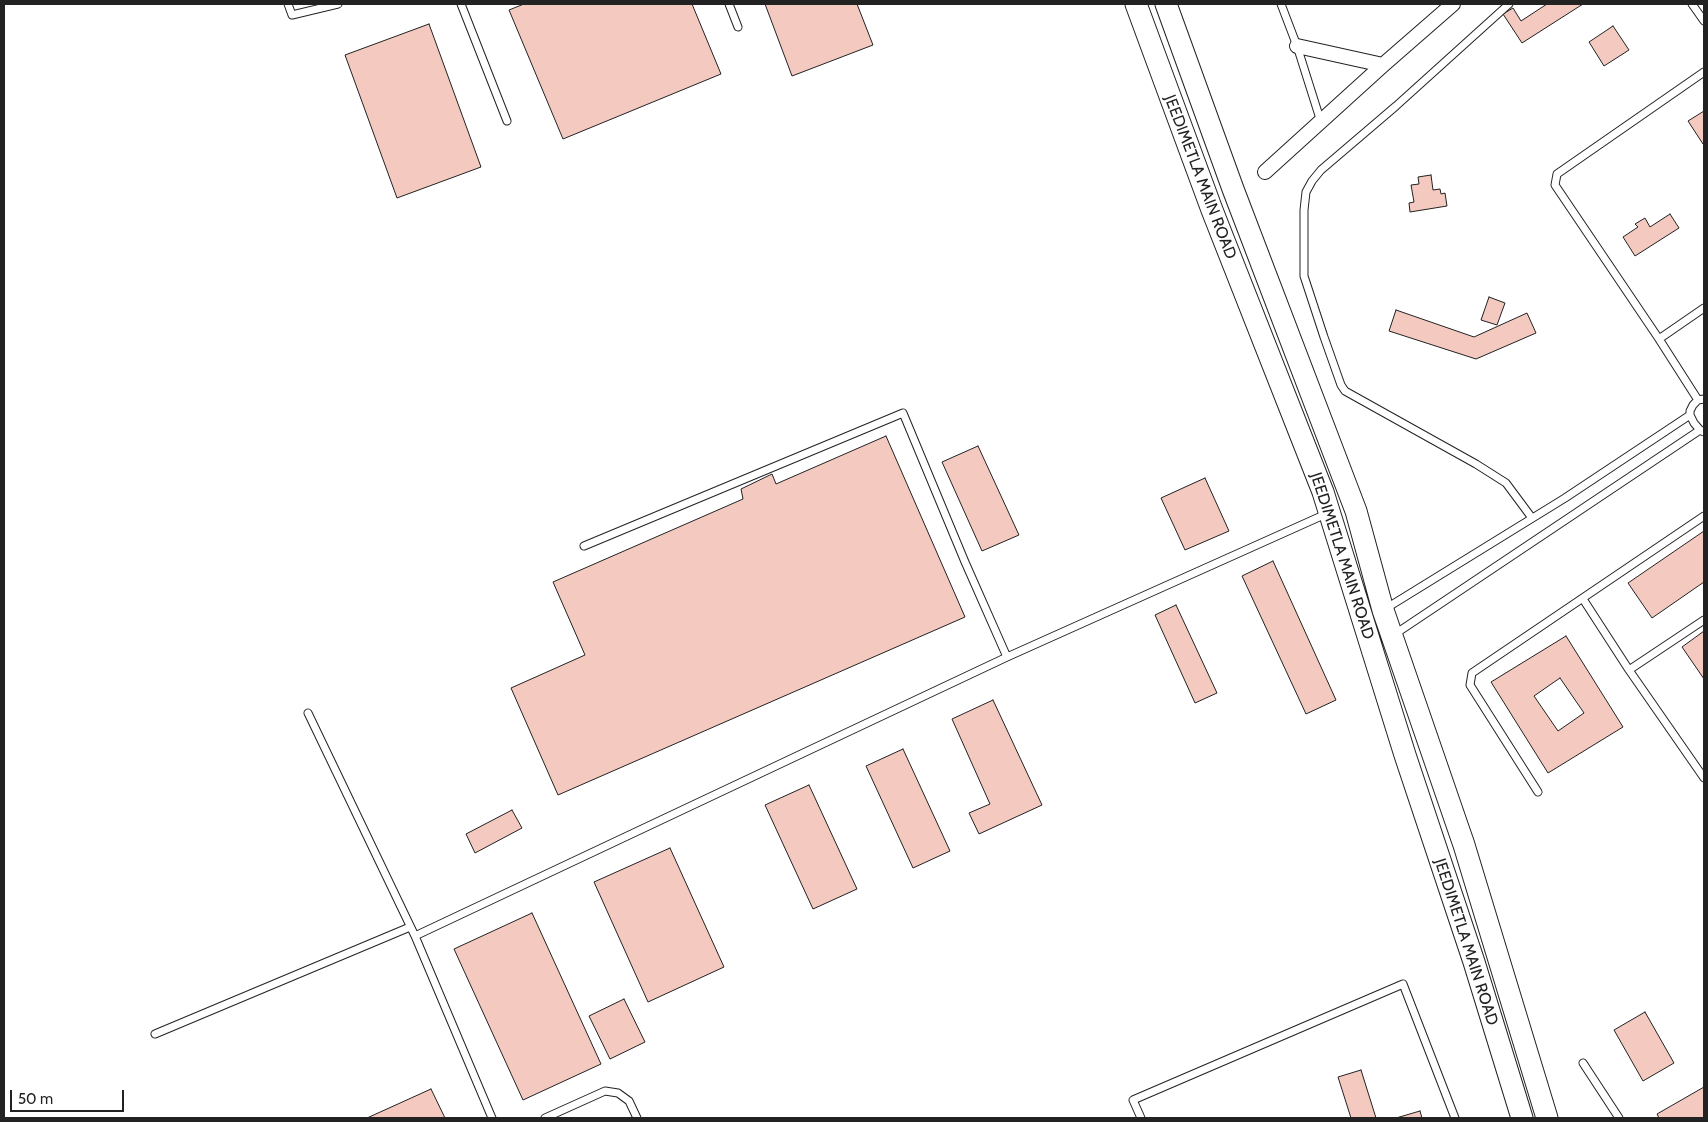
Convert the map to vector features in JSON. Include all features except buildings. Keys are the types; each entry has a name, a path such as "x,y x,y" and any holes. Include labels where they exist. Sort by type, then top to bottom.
{"main road":[{"name":"JEEDIMETLA MAIN ROAD","path":"1136,4 1212,210 1319,483 1405,754 1479,978 1522,1118"},
{"name":"JEEDIMETLA MAIN ROAD","path":"1166,4 1233,189 1356,511 1391,636 1464,846 1547,1118"},
{"path":"1479,978 1502,971"}],"street":[{"path":"1265,172 1453,4"},
{"path":"1297,46 1383,65"}],"lane":[{"path":"288,4 292,15 338,4"},
{"path":"462,4 507,121"},
{"path":"729,4 738,28"},
{"path":"1281,4 1297,46 1321,122"},
{"path":"1509,4 1396,106 1321,170 1312,181 1306,192 1304,210 1304,276 1326,346 1345,391 1461,455 1506,483 1532,518"},
{"path":"1692,4 1704,21"},
{"path":"1383,610 1532,518 1690,415 1690,411 1701,399 1555,185 1557,174 1704,72"},
{"path":"1659,339 1704,308"},
{"path":"584,546 903,413 1007,657"},
{"path":"1391,636 1702,431 1690,415"},
{"path":"414,936 1007,657 1329,513"},
{"path":"1538,792 1470,685 1472,673 1704,516"},
{"path":"1583,599 1629,670 1704,778"},
{"path":"1629,670 1704,620"},
{"path":"308,713 410,927 492,1118"},
{"path":"155,1034 410,927"},
{"path":"1141,1118 1133,1100 1403,984 1455,1118"},
{"path":"1583,1063 1619,1118"},
{"path":"545,1118 605,1091 618,1093 629,1101 637,1118"}]}
